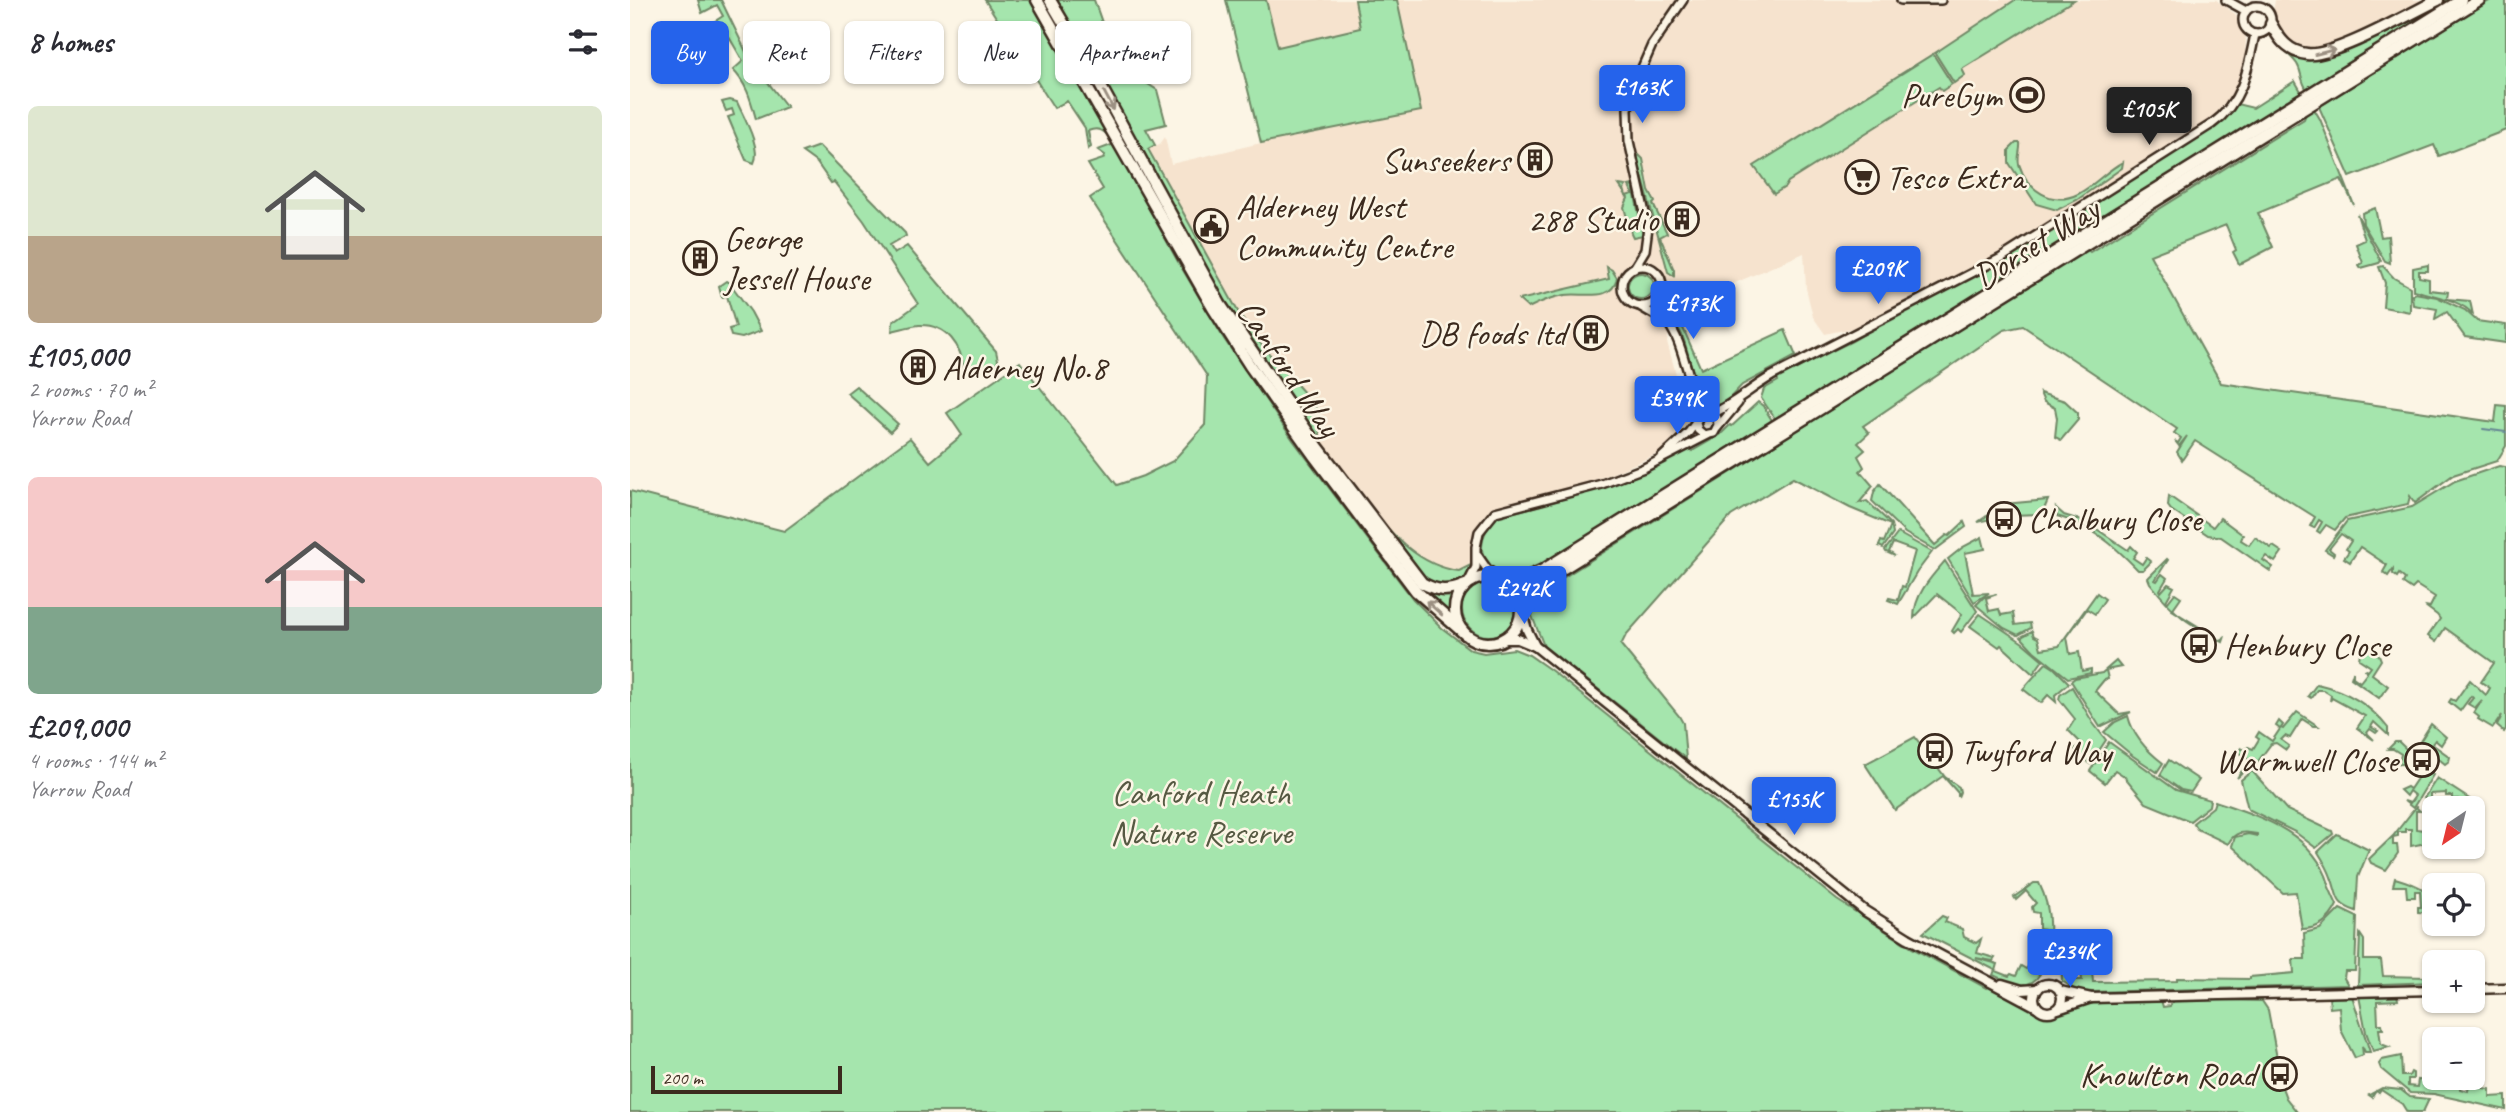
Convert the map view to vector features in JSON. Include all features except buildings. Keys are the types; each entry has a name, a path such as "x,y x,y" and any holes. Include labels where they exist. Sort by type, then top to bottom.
{"highway":[{"name":"Canford Way","path":"1037,0 1213,308 1250,366 1416,591 1465,634"},
{"name":"Canford Way","path":"1050,0 1100,83 1220,304 1286,402 1422,583 1438,590 1450,591 1466,584"},
{"path":"2271,24 2279,39 2288,47 2316,55 2337,49 2438,0"},
{"name":"Dorset Way","path":"1501,579 1528,577 1543,570 2461,0"},
{"name":"Dorset Way","path":"1522,609 1531,590 1538,584 2479,0"},
{"path":"1482,577 1501,579 1513,587 1522,609 1517,627 1505,639 1484,643 1465,634 1457,623 1455,610 1457,596 1466,584 1482,577"}],"main road":[{"path":"1522,609 1527,630 1535,646"},
{"path":"1505,639 1518,639 1535,646 1810,869 1865,911 1908,938 2049,1012 2091,998"},
{"path":"1983,977 2016,989 2038,989 2048,984 2060,991 2091,998 2422,990"},
{"path":"2485,989 2506,988"},
{"path":"2037,1007 2034,995 2038,989"},
{"path":"2057,1009 2062,997 2060,991"}],"street":[{"path":"1640,306 1657,299 1662,291 1662,284 1660,277 1648,263 1645,250 1648,227 1629,141 1631,93 1652,45 1683,0"},
{"path":"1901,0 1941,0"},
{"path":"2226,0 2246,11"},
{"path":"2267,4 2271,24 2265,32 2255,34 2246,29 2243,24 2246,11 2252,6 2267,4"},
{"path":"1466,584 1476,568 1479,532 1495,512 1586,489 1658,460 1708,435 1758,384 2001,258 2222,117 2244,83 2255,34"},
{"path":"1645,250 1634,268 1625,275 1622,288 1629,301 1667,323"},
{"path":"1634,268 1652,268"},
{"path":"1657,299 1677,338 1688,375 1698,430 1708,435"},
{"path":"1688,375 1717,418 1717,428"},
{"path":"1658,460 1702,414 1712,413 1740,400"},
{"path":"1477,555 1487,569 1501,579"}],"shaded area":[{"path":"1226,0 2216,0 2235,14 2246,40 2240,83 2227,106 2219,114 1999,254 1853,328 1825,334 1813,317 1806,288 1804,253 1675,309 1667,342 1689,420 1678,434 1657,454 1616,472 1584,484 1514,502 1484,516 1473,538 1474,566 1461,581 1449,585 1425,579 1322,446 1315,405 1264,348 1241,317 1148,148 1160,144 1165,137 1171,164 1261,143"},
{"path":"2275,0 2426,0 2342,41 2317,50 2297,47 2289,42 2276,25 2273,13"}],"green space":[{"path":"698,0 721,0 743,46 743,61 729,37 729,21 715,21 723,16 717,5 702,13"},
{"path":"985,0 1030,0 1055,43 1055,84 1079,84 1110,137 1100,130 1088,131 1091,147 1088,149 1085,128 1067,101 1054,108 1039,84 1041,84 1041,21 998,21"},
{"path":"1043,0 1047,0 1059,21 1055,21"},
{"path":"1050,0 1094,0 1101,21 1062,21"},
{"path":"1226,0 1266,0 1278,47 1360,28 1355,0 1397,0 1421,111 1261,143"},
{"path":"2015,0 2074,0 1962,69 1965,75 1954,83 1935,53"},
{"path":"2445,0 2452,0 2307,90 2297,64 2271,34 2302,56 2388,28"},
{"path":"2491,0 2506,0 2506,130 2439,156 2434,145 2350,177 2319,107"},
{"path":"1933,54 1952,84 1942,91 1939,87 1788,182 1774,194 1754,166"},
{"path":"743,61 743,84 738,75 733,70"},
{"path":"2295,81 2302,93 1776,420 1761,398 1764,389 1778,381 1777,378 2015,254 2218,123 2237,104 2253,108"},
{"path":"743,84 769,84 787,107 756,119"},
{"path":"1093,84 1095,84 1253,357 1435,593 1454,595 1454,618 1422,593 1254,365 1192,265"},
{"path":"1098,84 1148,84 1157,90 1166,124 1146,129 1155,145 1148,149 1241,317 1264,348 1315,405 1322,446 1219,295"},
{"path":"722,102 737,102 751,132 756,149 754,163 746,160 728,117 734,115 732,109 726,111"},
{"path":"2314,109 2354,205 2341,179 2258,213 2273,247 2239,264 2226,225 2150,255 2221,383 2495,422 2497,405 2506,406 2506,446 2497,461 2453,475 2415,503 2410,496 2408,504 2345,518 2335,530 2326,525 2320,533 2317,531 2322,522 2319,520 2314,528 2310,526 2315,517 2195,441 2182,460 2177,452 2187,436 2179,446 2175,441 2178,443 2181,438 2174,433 2177,429 2023,326 2004,330 1863,426 1869,433 1858,443 1865,450 1858,456 1864,467 1860,471 1873,486 1859,503 1867,501 1891,524 1893,534 1883,548 1879,546 1881,541 1884,542 1891,525 1850,508 1793,478 1731,516 1626,635 1621,645 1683,723 1686,759 1544,646 1532,616 1535,603 1561,579 2087,249 2090,252 2304,119 2306,114"},
{"path":"2016,143 2020,143 2019,161 2028,181 2042,194 2050,197 2068,198 2078,194 2123,162 2122,168 2077,200 2057,210 2036,204 2009,163 2009,150"},
{"name":"Canford Heath Nature Reserve","path":"1114,144 1177,260 1224,339 1293,440 1413,599 1442,628 1471,650 1484,653 1514,649 1529,655 1837,900 1912,948 2036,1012 2051,1016 2082,1004 2161,1000 2163,1007 2170,1006 2174,999 2262,1001 2268,1010 2279,1069 2274,1057 2271,1058 2286,1098 2297,1112 630,1112 630,491 784,531 910,438 930,462 962,435 947,413 1020,362 1117,485 1173,461 1205,425 1207,376 1090,198 1103,189 1088,164 1103,159 1105,155 1098,150"},
{"path":"819,146 905,233 906,236 889,246 894,254 907,246 996,351 998,360 994,370 964,371 956,345 938,328 919,325 892,331 893,322 918,304 864,221 817,163 802,152"},
{"path":"1639,155 1643,159 1649,191 1655,202 1653,204 1667,233 1660,237 1674,276 1668,272 1637,157"},
{"path":"1633,185 1643,235 1633,237 1631,233 1624,207 1627,196 1633,194 1629,186"},
{"path":"2375,208 2381,237 2388,236 2390,263 2385,261 2363,224 2362,213"},
{"path":"2357,214 2381,261 2361,268 2359,265 2363,263 2356,244 2365,240"},
{"path":"2428,265 2428,271 2419,271 2419,277 2429,279 2429,290 2448,292 2447,299 2470,301 2473,315 2462,305 2413,290 2413,268"},
{"path":"2383,266 2394,278 2410,287 2410,312 2383,307 2385,283 2379,267"},
{"path":"1607,267 1617,278 1614,286 1603,294 1560,296 1528,308 1519,300 1609,279"},
{"path":"1641,273 1650,277 1654,286 1650,295 1641,299 1632,295 1628,286 1632,277"},
{"path":"726,281 751,312 761,331 742,338 731,336 729,329 736,327 727,296 722,297 719,286"},
{"path":"2415,293 2437,297 2465,310 2477,321 2506,325 2506,343 2465,337 2447,312 2435,319 2437,309 2413,305 2412,295"},
{"path":"1672,294 1675,310 1701,369 1785,330 1796,356 1742,385 1724,404 1712,405 1700,390 1682,335 1667,311 1666,301"},
{"path":"856,386 898,424 890,432 847,393"},
{"path":"2040,393 2065,401 2078,413 2078,420 2061,440 2055,437 2055,408 2044,402"},
{"path":"1758,402 1773,422 1535,570 1507,574 1490,566 1485,560 1482,545 1484,537 1497,517 1598,489 1691,449 1692,451 1720,435"},
{"path":"2499,466 2506,467 2504,732 2497,726 2502,715 2493,728 2478,719 2474,713 2482,700 2475,708 2468,704 2473,698 2471,696 2460,711 2449,702 2451,699 2455,701 2470,680 2486,695 2490,688 2481,682 2494,663 2445,628 2436,642 2428,636 2440,619 2425,606 2430,607 2435,597 2416,585 2412,589 2403,583 2405,579 2399,574 2397,577 2393,574 2393,569 2388,576 2383,572 2387,565 2360,547 2350,562 2344,558 2351,541 2341,534 2329,549 2333,555 2325,550 2347,521 2412,507 2455,481"},
{"path":"1880,484 1935,545 1964,522 1966,527 1935,550 1905,533 1872,501"},
{"path":"1358,494 1390,531 1428,561 1459,571 1471,565 1473,559 1469,574 1449,584 1425,579"},
{"path":"2169,496 2213,527 2220,518 2243,535 2241,540 2249,545 2255,537 2282,552 2275,562 2266,556 2263,560 2273,567 2270,571 2221,537 2208,535 2171,510 2168,506"},
{"path":"2048,500 2042,514 2010,515 1978,522 2004,504"},
{"path":"2056,508 2064,515 2086,522 2128,550 2131,546 2137,552 2133,558 2142,564 2146,558 2151,562 2143,570 2138,570 2101,537 2081,525 2057,516"},
{"path":"1898,533 1932,552 1898,604 1888,600 1898,600 1902,586 1905,587 1915,551 1893,543 1889,552 1895,556 1886,552"},
{"path":"1982,537 1985,549 1965,553 1973,594 1989,593 1974,602 1948,559"},
{"path":"2167,559 2155,580 2162,574 2167,578 2161,592 2168,584 2174,587 2166,601 2175,593 2181,597 2173,609 2150,583 2148,578"},
{"path":"1945,561 1977,611 1961,632 1958,629 1954,633 1952,631 1962,614 1937,594 1914,618 1920,594"},
{"path":"1489,582 1508,590 1516,609 1508,628 1489,636 1470,628 1462,609 1470,590"},
{"path":"2097,593 2105,599 2095,614 2087,609 2067,637 2070,654 2079,652 2082,671 2091,669 2091,673 2068,678 2021,637 2032,631 2038,638 2041,649 2059,646"},
{"path":"1997,594 1986,598 1989,611 1999,609 2001,615 2013,613 2015,625 2030,623 2031,628 2018,635 2004,628 1976,605 1984,597"},
{"path":"1980,614 2043,660 2033,674 2001,645 1999,647 1970,626"},
{"path":"2178,614 2222,641 2225,636 2223,642 2190,623"},
{"path":"2365,646 2379,655 2381,660 2372,674 2388,686 2379,698 2351,678 2353,672 2353,677 2360,682 2367,673 2364,669 2368,671 2371,667 2359,659 2361,647"},
{"path":"2116,661 2121,667 2106,670 2108,679 2095,691 2119,714 2131,712 2100,727 2071,681 2102,673"},
{"path":"2046,663 2069,683 2055,695 2056,702 2048,695 2041,703 2023,689"},
{"path":"2317,684 2338,690 2365,705 2388,728 2388,735 2374,722 2371,727 2378,731 2376,733 2370,729 2367,733 2374,740 2357,728 2365,716 2332,698 2330,701 2331,695 2323,690 2317,690 2311,698 2308,696"},
{"path":"2072,687 2106,740 2090,764 2074,750 2081,743 2068,730 2075,719 2059,699 2060,695"},
{"path":"2297,712 2318,726 2302,719 2290,738 2285,736 2281,740 2289,746 2286,750 2276,743 2271,744 2253,768 2250,766 2237,778 2249,760 2239,752 2241,748 2253,749 2259,739 2256,737 2259,732 2272,741 2280,729 2276,726 2279,721 2283,729"},
{"path":"2128,716 2141,743 2163,763 2157,772 2104,732 2115,722"},
{"path":"2431,724 2446,737 2441,745 2435,740 2432,744 2450,757 2445,764 2419,743"},
{"path":"1915,737 1945,777 1959,787 1960,792 1958,797 1958,793 1943,776 1895,810 1865,764"},
{"path":"2109,742 2176,790 2210,800 2209,806 2190,821 2146,803 2124,776 2115,770 2105,783 2090,771"},
{"path":"2395,742 2399,742 2433,775 2413,808 2404,801 2410,803 2415,796 2409,791 2406,796 2400,790 2407,787 2410,789 2418,777 2413,768 2399,763 2401,754 2388,749"},
{"path":"2169,760 2199,780 2191,792 2181,790 2160,775"},
{"path":"2252,771 2287,810 2332,831 2333,834 2316,848 2295,832 2248,809 2241,780"},
{"path":"2437,778 2465,796 2446,796 2446,793 2425,796"},
{"path":"2215,801 2250,813 2283,829 2311,851 2321,866 2337,905 2327,919 2313,927 2302,929 2296,892 2283,893 2232,846 2235,837 2257,834 2240,833 2234,837 2228,844 2197,829 2193,823 2213,807"},
{"path":"2416,807 2420,811 2416,811 2416,829 2422,830 2422,844 2411,846 2411,829 2405,829 2405,832 2398,832 2398,836 2393,837 2393,845 2397,845 2398,853 2386,870 2371,863 2369,859 2393,836"},
{"path":"2337,834 2369,850 2358,877 2356,911 2340,902 2318,852"},
{"path":"2395,878 2422,889 2422,912 2418,912 2418,907 2421,907 2420,891 2415,891 2415,897 2407,897 2406,886 2393,886"},
{"path":"2034,883 2039,883 2044,894 2049,928 2047,951 2040,974 2030,983 2018,984 1993,975 1995,970 1923,933 1942,916 1947,918 1945,922 1962,929 1964,937 1976,943 1981,939 1977,953 1995,958 1993,961 1976,958 1998,964 1996,971 2016,976 2021,966 2026,969 2028,967 2037,943 2031,940 2032,935 2046,930 2039,929 2039,913 2033,912 2032,907 2036,903 2026,891 2016,900 2014,897"},
{"path":"2340,909 2357,917 2355,971 2345,971 2344,978 2348,985 2092,992 2076,990 2062,981 2061,956 2065,931 2065,963 2072,980 2074,974 2075,980 2082,980 2081,971 2092,971 2093,982 2177,981 2177,978 2250,979 2294,973 2293,959 2305,959 2304,933 2320,929"},
{"path":"2360,934 2364,940 2364,960 2381,960 2383,976 2422,977 2422,982 2358,985"},
{"path":"2397,994 2398,1000 2377,1001 2378,1024 2382,1024 2383,1029 2379,1029 2381,1044 2389,1047 2373,1051 2359,996"},
{"path":"2352,996 2370,1052 2365,1052 2362,1046 2363,1055 2355,1058 2341,1030 2339,1007 2330,1008 2329,997"},
{"path":"2401,1056 2402,1076 2413,1073 2413,1079 2408,1079 2408,1086 2417,1087 2418,1080 2422,1081 2422,1090 2490,1089 2490,1097 2506,1096 2506,1110 2434,1094 2410,1093 2381,1069 2379,1064 2382,1060"},
{"path":"2382,1088 2401,1090 2410,1097 2429,1099 2423,1112 2407,1112 2402,1104 2381,1090 2379,1093 2376,1091"}],"waterway":[{"path":"2483,429 2506,432"}],"place":[{"name":"PureGym","path":"2027,95"},
{"name":"Sunseekers","path":"1535,160"},
{"name":"Tesco Extra","path":"1862,177"},
{"name":"288 Studio","path":"1682,219"},
{"name":"Alderney West Community Centre","path":"1211,226"},
{"name":"George Jessell House","path":"700,258"},
{"name":"DB foods ltd","path":"1591,333"},
{"name":"Alderney No.8","path":"918,367"},
{"name":"Chalbury Close","path":"2004,519"},
{"name":"Henbury Close","path":"2199,645"},
{"name":"Twyford Way","path":"1935,751"},
{"name":"Warmwell Close","path":"2422,760"},
{"name":"Knowlton Road","path":"2280,1074"}]}
